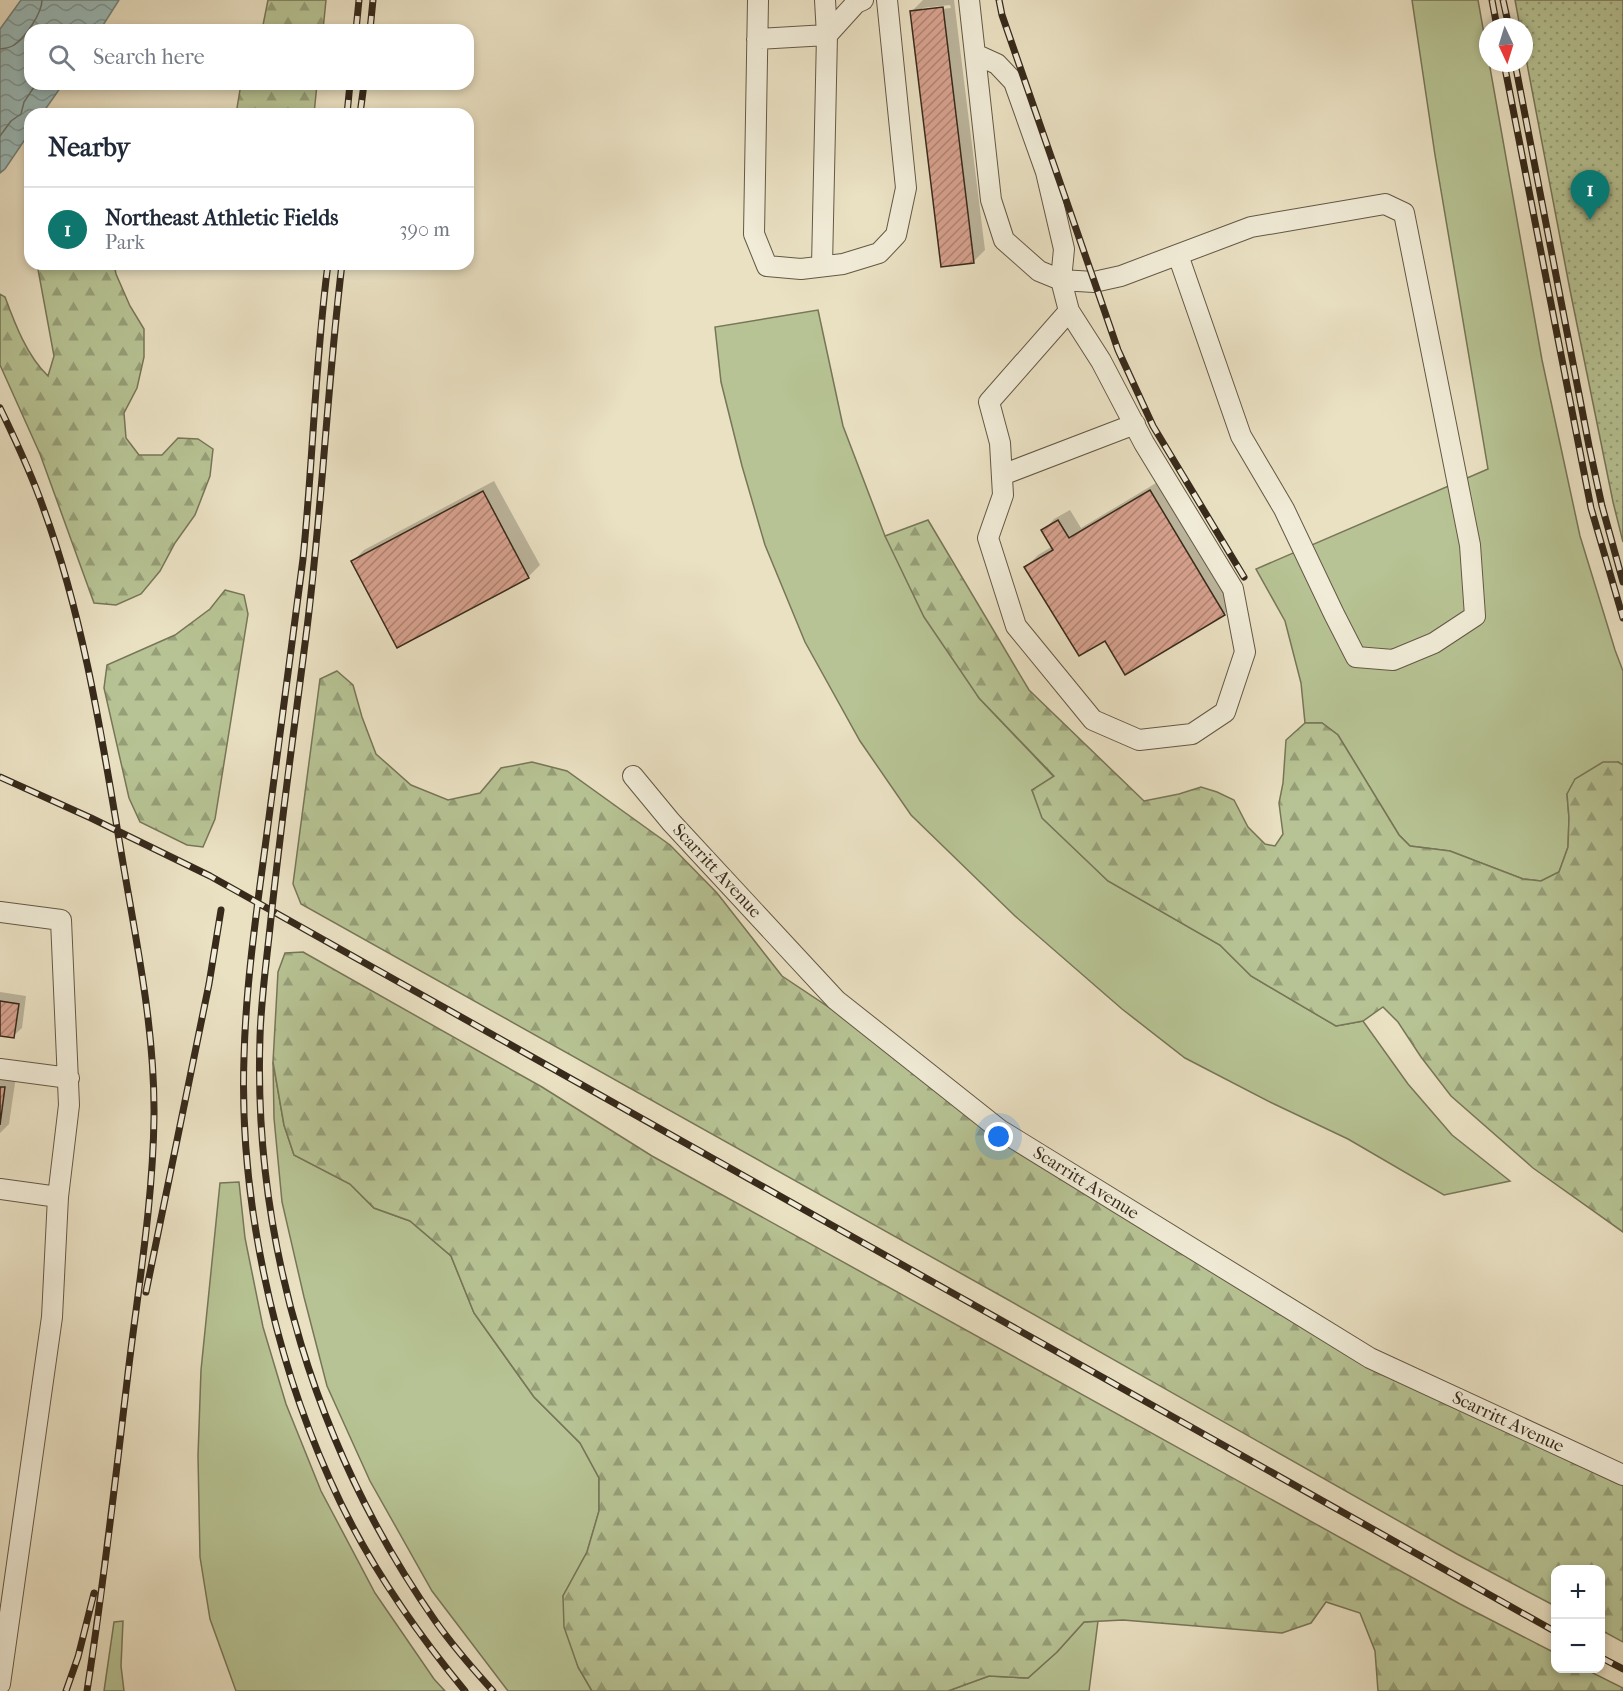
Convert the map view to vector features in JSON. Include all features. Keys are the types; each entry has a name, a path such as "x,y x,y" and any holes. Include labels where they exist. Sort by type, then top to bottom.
{"lane":[{"path":"758,0 754,234 767,266 801,269 843,264 879,253 896,235 906,188 887,0"},
{"path":"822,266 827,34 825,0"},
{"path":"757,39 827,34 856,3 863,0"},
{"path":"969,0 991,200 1004,240 1039,271 1061,279 1095,282 1121,276 1251,228 1262,225 1384,204 1404,213 1470,545 1475,616 1434,643 1393,660 1356,657 1284,509 1241,436 1178,255"},
{"path":"975,54 997,64 1014,82 1046,172 1065,249 1061,279 1069,311 1101,361 1135,424 1233,589 1245,652 1225,712 1192,734 1139,740 1093,720 1016,626 988,538 1003,495 1000,443 989,402 1069,311"},
{"path":"1002,475 1135,424"},
{"name":"Scarritt Avenue","path":"633,776 671,822 836,1000 1000,1130 1370,1358 1623,1475"},
{"path":"0,912 62,920 69,1078 69,1105 58,1197 52,1317 6,1593 0,1684"},
{"path":"0,1069 69,1078"},
{"path":"0,1189 58,1197"}],"green space":[{"path":"268,0 326,0 324,24 263,24"},
{"path":"1412,0 1478,0 1481,18 1479,18 1479,72 1491,72 1542,360 1580,536 1623,671 1623,765 1618,762 1567,794 1568,847 1559,872 1541,881 1523,879 1450,851 1410,846 1399,835 1338,735 1322,723 1305,723 1301,683 1285,621 1256,569 1488,469 1435,155"},
{"path":"1515,0 1623,0 1623,542 1570,290 1529,72 1533,72 1533,18 1518,18"},
{"path":"240,90 316,90 315,108 237,108"},
{"path":"38,270 115,270 130,306 144,329 144,357 137,388 124,413 126,438 139,455 162,455 178,438 198,439 213,449 210,476 195,515 175,543 160,571 141,594 116,605 94,603 40,454 0,365 0,294 5,297 17,329 28,349 48,376 54,356"},
{"path":"818,310 843,426 885,536 979,698 1054,777 1032,790 1043,818 1108,881 1220,945 1251,976 1336,1026 1363,1021 1408,1084 1452,1135 1510,1181 1444,1195 1348,1139 1185,1058 1122,1009 1015,916 911,815 860,741 805,642 765,545 721,382 715,327"},
{"path":"928,520 1029,690 1144,801 1201,787 1217,792 1234,800 1248,827 1265,844 1275,846 1283,834 1279,803 1286,740 1305,723 1322,723 1338,735 1399,835 1410,846 1450,851 1523,879 1541,881 1559,872 1568,847 1567,794 1575,779 1603,762 1618,762 1623,765 1623,1232 1533,1168 1451,1096 1398,1022 1383,1007 1363,1021 1336,1026 1251,976 1220,945 1108,881 1042,818 1032,790 1054,776 979,698 924,617 885,536"},
{"path":"225,590 244,595 248,614 215,819 203,847 187,845 140,822 129,798 104,688 107,665 175,635 210,609"},
{"path":"337,671 353,685 376,754 411,785 448,800 480,793 501,768 532,762 567,771 670,845 717,893 782,976 1265,1295 1623,1479 1623,1642 1605,1632 1605,1565 1551,1565 1551,1604 1457,1554 301,904 293,884 320,679"},
{"path":"303,952 542,1087 652,1156 1460,1604 1551,1651 1551,1673 1593,1673 1623,1688 1623,1691 1378,1691 1375,1651 1360,1613 1326,1602 1311,1623 1282,1633 1123,1620 1084,1622 1057,1652 1028,1678 989,1676 948,1691 592,1691 578,1667 564,1627 563,1596 587,1552 599,1511 599,1478 580,1443 534,1397 474,1313 451,1256 410,1221 374,1208 350,1184 294,1155 284,1125 273,1062 278,972 285,953"},
{"path":"273,1062 284,1125 294,1155 350,1184 374,1208 410,1221 451,1256 474,1313 534,1397 580,1443 599,1478 599,1511 587,1552 563,1596 578,1667 592,1691 508,1691 432,1591 370,1481 327,1386 282,1202 274,1118"},
{"path":"239,1182 245,1238 263,1327 286,1404 321,1491 375,1593 434,1679 445,1691 236,1691 210,1619 200,1557 198,1456 201,1370 220,1183"},
{"path":"123,1621 121,1666 124,1691 104,1691 114,1622"},
{"path":"1098,1621 1089,1691 948,1691 989,1676 1028,1678 1057,1652 1084,1622"}],"water":[{"path":"21,0 119,0 104,24 24,24 24,90 59,90 46,108 24,108 24,141 0,173 0,29"}],"building":[{"path":"943,7 974,263 941,267 910,11"},
{"path":"1150,490 1225,615 1125,675 1105,641 1079,656 1024,567 1053,550 1041,530 1058,520 1069,538"},
{"path":"483,491 529,578 397,648 351,561"},
{"path":"0,1001 19,1004 14,1038 0,1036"},
{"path":"0,1087 5,1087 0,1125"}],"railway":[{"path":"357,24 359,0"},
{"path":"371,24 373,0"},
{"path":"999,0 1002,15 1118,350 1153,426 1244,577"},
{"path":"1492,0 1495,18"},
{"path":"1503,0 1507,18"},
{"path":"1506,72 1591,508 1623,618"},
{"path":"1517,72 1589,446 1602,506 1623,582"},
{"path":"348,108 349,90"},
{"path":"361,108 363,90"},
{"path":"327,270 303,559 247,999 244,1057 247,1164 254,1219 276,1327 292,1380 330,1480 343,1509 390,1590 426,1642 465,1691"},
{"path":"341,270 312,590 279,848 262,1008 261,1114 268,1192 281,1268 301,1343 326,1417 357,1488 394,1557 436,1622 493,1691"},
{"path":"0,408 44,510 82,640 134,926 152,1053 154,1117 148,1210 87,1691"},
{"path":"0,777 210,876 1551,1629"},
{"path":"146,1292 209,984 221,910"},
{"path":"66,1691 78,1657 94,1593"},
{"path":"1605,1660 1623,1669"}],"place":[{"name":"Northeast Athletic Fields","path":"1590,220"}]}
